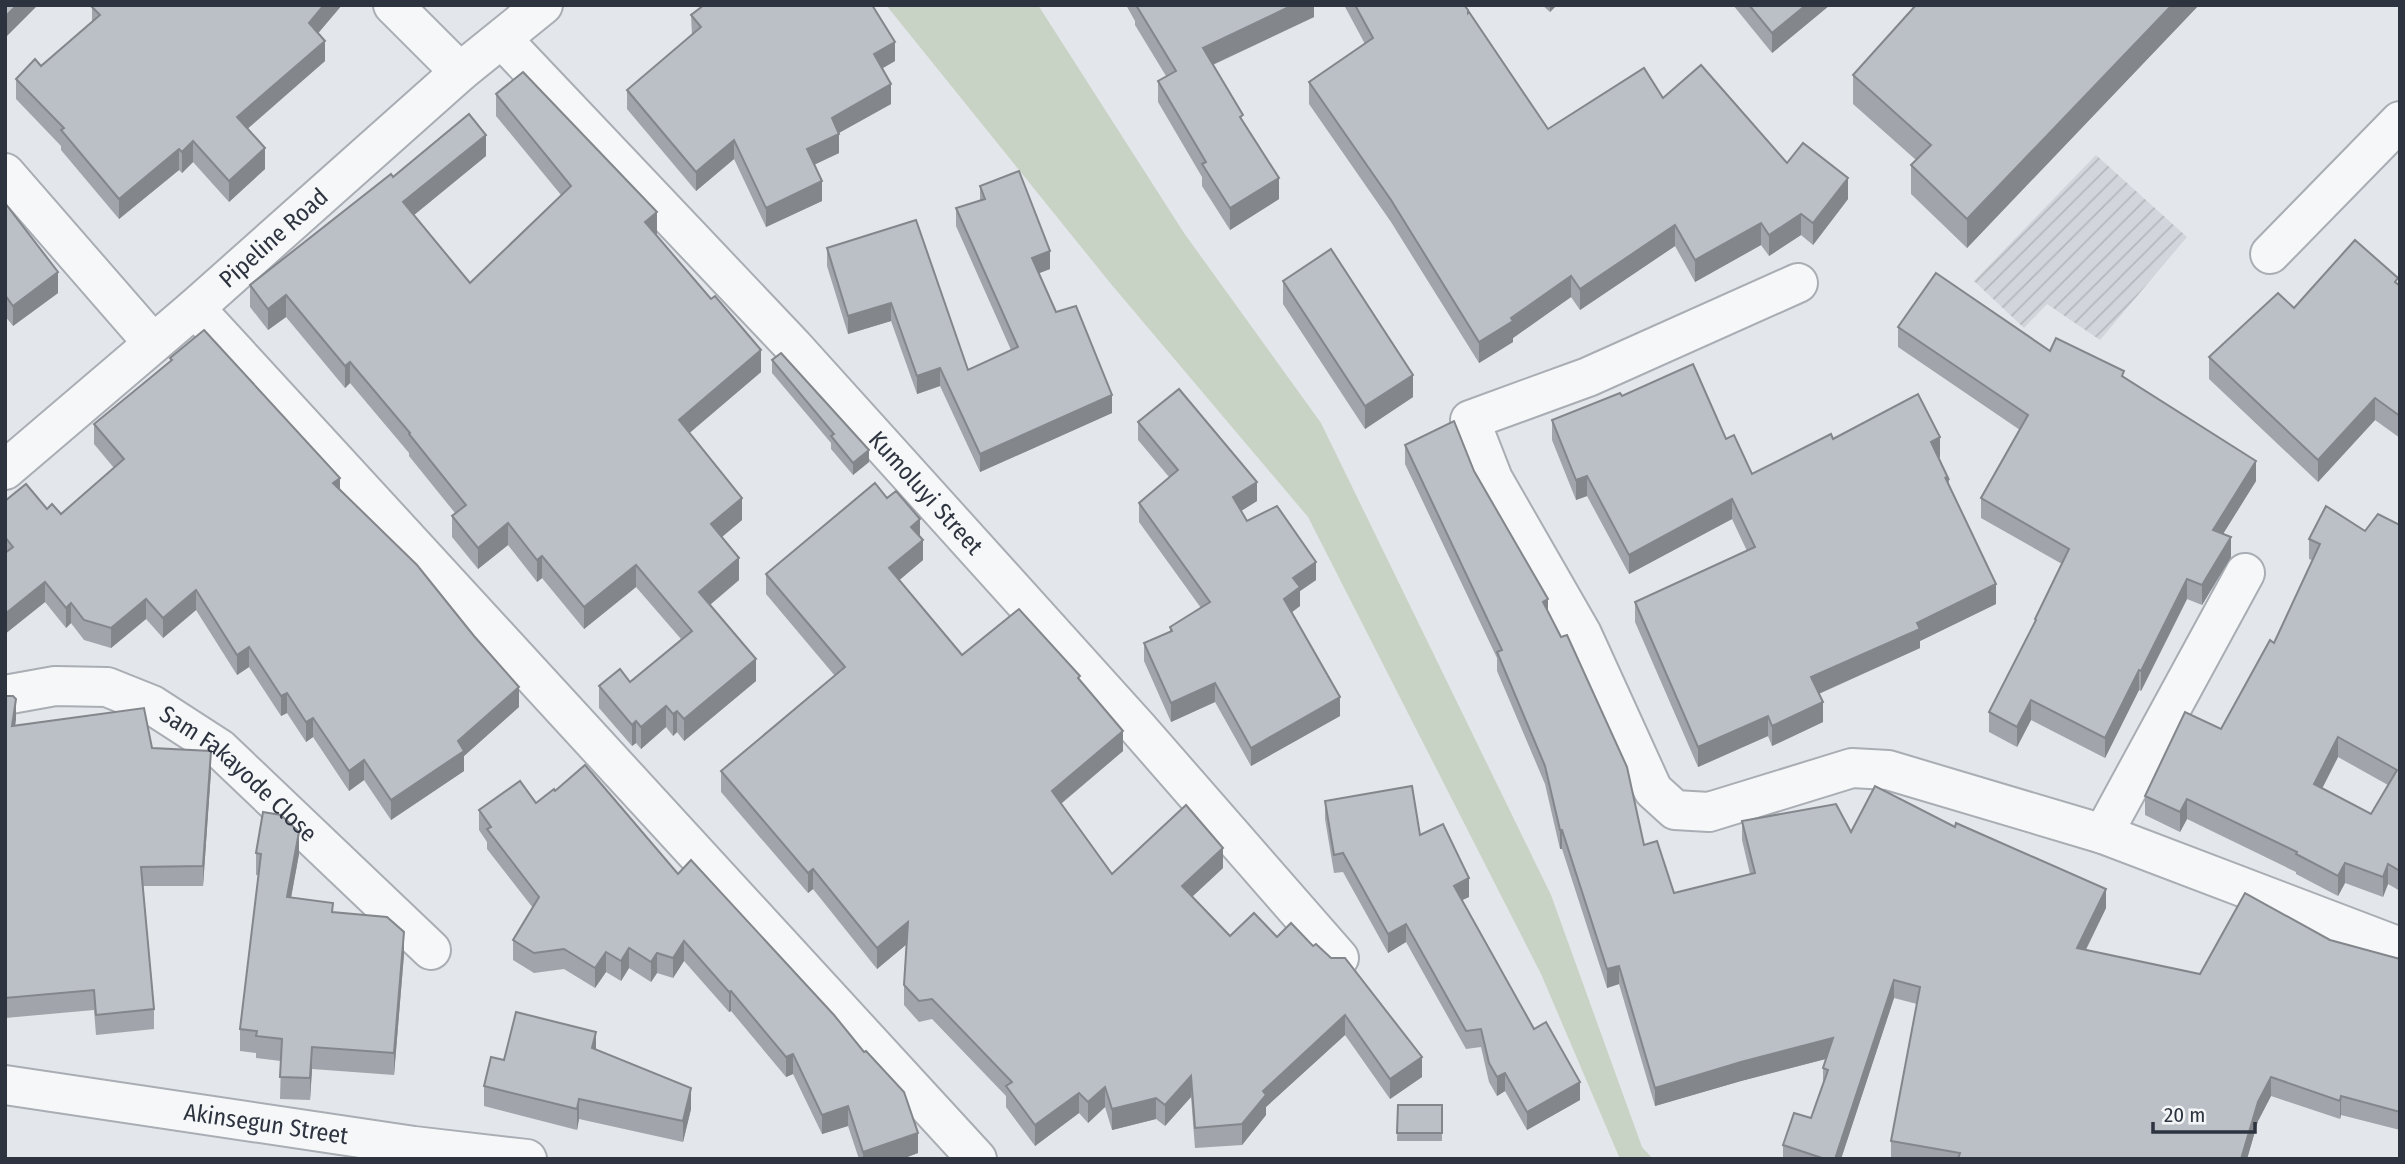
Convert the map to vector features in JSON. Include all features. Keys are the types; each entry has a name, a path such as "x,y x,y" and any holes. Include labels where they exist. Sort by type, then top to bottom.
{"street":[{"path":"393,5 460,72"},
{"name":"Pipeline Road","path":"5,470 195,308 460,72 542,5"},
{"name":"Kumoluyi Street","path":"502,39 802,356 1138,728 1339,958"},
{"path":"2270,254 2400,121"},
{"path":"5,173 153,343"},
{"path":"1798,283 1588,377 1470,420 1493,479 1582,634 1653,790 1675,810 1709,812 1852,768 1888,770 2103,834 2400,947"},
{"path":"195,308 977,1159"},
{"path":"2103,834 2245,573"},
{"name":"Sam Fakayode Close","path":"5,695 55,686 107,687 152,705 220,749 430,950"},
{"name":"Akinsegun Street","path":"5,1085 414,1146 527,1159"}],"shaded area":[{"path":"2096,155 2187,237 2100,340 2047,304 2024,328 1974,281"}],"green space":[{"path":"886,5 1038,5 1184,233 1321,423 1551,895 1642,1147 1653,1159 1620,1159 1541,974 1308,517 1111,284"}],"building":[{"path":"5,5 17,5 5,17"},
{"path":"324,5 309,23 325,41 237,117 265,148 229,181 193,141 182,152 179,149 119,199 61,130 64,128 16,79 35,59 41,66 100,15 92,7"},
{"path":"704,5 872,5 895,42 874,54 891,84 832,118 839,134 807,149 822,181 766,208 734,140 696,172 627,90 701,27 691,15"},
{"path":"1136,5 1293,5 1203,48 1243,115 1240,117 1279,178 1230,208 1202,164 1206,162 1158,81 1176,71"},
{"path":"1355,5 1464,5 1548,129 1644,68 1663,98 1701,65 1787,163 1803,143 1848,178 1813,223 1801,214 1769,235 1761,223 1695,260 1675,225 1580,289 1571,276 1511,318 1513,321 1479,342 1391,200 1309,82 1373,38"},
{"path":"1749,5 1806,5 1772,33"},
{"path":"1916,5 2172,5 1967,219 1911,165 1931,145 1853,75"},
{"path":"523,72 657,212 645,222 711,299 715,296 761,350 679,420 742,498 711,524 739,558 699,592 756,659 684,719 677,711 673,714 666,706 641,727 636,721 632,725 599,686 620,669 630,682 692,631 636,565 584,607 542,556 537,560 508,523 478,548 452,516 466,505 350,362 345,366 286,295 268,309 250,285 391,174 393,177 469,114 486,135 403,202 470,283 571,186 496,94"},
{"path":"1019,171 1050,251 1032,258 1056,312 1076,306 1112,395 980,454 940,368 917,376 891,303 848,316 827,248 916,220 968,370 1018,347 956,208 985,199 980,186"},
{"path":"5,203 58,272 13,306 5,295"},
{"path":"2355,240 2398,278 2395,282 2400,286 2400,416 2375,398 2318,460 2209,357 2278,293 2294,308"},
{"path":"1331,249 1413,375 1365,406 1283,281"},
{"path":"1936,273 2050,351 2056,338 2124,371 2122,376 2256,461 2213,530 2231,537 2202,585 2187,579 2105,738 2031,700 2017,727 1989,712 2069,549 1981,498 2028,415 1898,327"},
{"path":"204,330 340,478 333,483 417,565 519,687 458,741 464,751 391,800 364,760 349,771 313,718 306,722 287,693 281,696 249,647 237,655 196,590 163,618 146,599 111,628 84,620 71,603 66,608 45,582 5,614 5,553 13,547 5,537 5,501 26,484 47,509 52,504 61,514 124,459 94,424"},
{"path":"781,353 869,450 853,463 831,436 834,434 772,360"},
{"path":"1693,364 1726,439 1734,435 1752,474 1831,434 1833,439 1918,394 1940,437 1931,442 1949,480 1945,477 1996,584 1917,623 1920,629 1811,677 1823,702 1772,726 1768,716 1698,747 1635,602 1755,547 1732,499 1629,555 1587,476 1576,480 1552,420 1620,393 1622,396"},
{"path":"1179,389 1257,482 1233,497 1247,521 1277,506 1316,562 1293,578 1300,587 1284,599 1340,697 1251,748 1215,683 1171,703 1144,643 1172,631 1170,627 1210,602 1139,503 1178,470 1138,422"},
{"path":"1454,421 1474,471 1548,599 1543,602 1561,637 1567,635 1627,767 1644,845 1657,841 1674,893 1755,873 1742,821 1836,804 1851,832 1875,786 1955,827 1956,823 2106,889 2077,948 2200,974 2245,893 2330,940 2400,959 2400,1112 2341,1096 2340,1101 2271,1077 2258,1102 2241,1159 1958,1159 1960,1153 1891,1141 1920,987 1894,980 1835,1159 1825,1159 1783,1145 1794,1113 1811,1118 1828,1070 1823,1068 1833,1038 1655,1088 1619,966 1607,969 1560,830 1545,766 1497,652 1502,650 1405,445"},
{"path":"875,483 887,498 896,491 920,519 911,527 923,540 889,568 962,655 1019,609 1080,676 1078,678 1123,731 1052,791 1112,874 1186,805 1223,848 1182,886 1230,936 1254,913 1277,937 1291,923 1313,946 1316,944 1331,958 1345,958 1422,1057 1390,1079 1345,1015 1263,1091 1266,1095 1242,1124 1195,1128 1191,1076 1165,1105 1156,1098 1112,1109 1105,1087 1088,1102 1079,1093 1035,1125 1006,1086 1012,1082 932,999 919,1001 904,985 908,922 877,948 813,869 808,873 721,771 845,667 766,574"},
{"path":"2326,506 2365,531 2378,514 2400,525 2400,871 2388,864 2383,877 2345,863 2338,876 2296,854 2297,852 2187,799 2180,812 2145,796 2185,712 2221,729 2270,640 2274,643 2320,544 2309,539","holes":["2338,737 2397,770 2371,814 2314,784"]},
{"path":"5,696 13,696 16,699 12,726 144,708 152,748 211,751 203,866 141,867 154,1009 96,1015 94,990 5,998"},
{"path":"585,765 678,874 691,860 834,1015 864,1052 866,1051 904,1092 918,1133 863,1152 848,1106 822,1115 793,1054 786,1057 731,991 729,992 684,941 673,958 657,953 651,962 629,948 621,961 606,952 595,968 564,949 534,953 513,940 539,897 487,829 491,827 479,810 520,781 536,803 554,789 555,791"},
{"path":"1412,786 1420,835 1443,824 1469,878 1454,886 1534,1029 1546,1022 1580,1082 1527,1112 1505,1073 1497,1077 1489,1063 1481,1029 1466,1031 1406,924 1388,934 1343,853 1334,855 1325,801"},
{"path":"263,812 281,815 299,832 287,897 333,903 332,912 387,917 404,932 394,1053 312,1047 310,1078 280,1077 282,1039 256,1036 257,1031 240,1029 261,854 256,853"},
{"path":"516,1012 596,1032 592,1048 691,1088 683,1121 579,1099 577,1109 484,1086 491,1057 504,1060"},
{"path":"1398,1105 1442,1105 1442,1133 1397,1133"}]}
